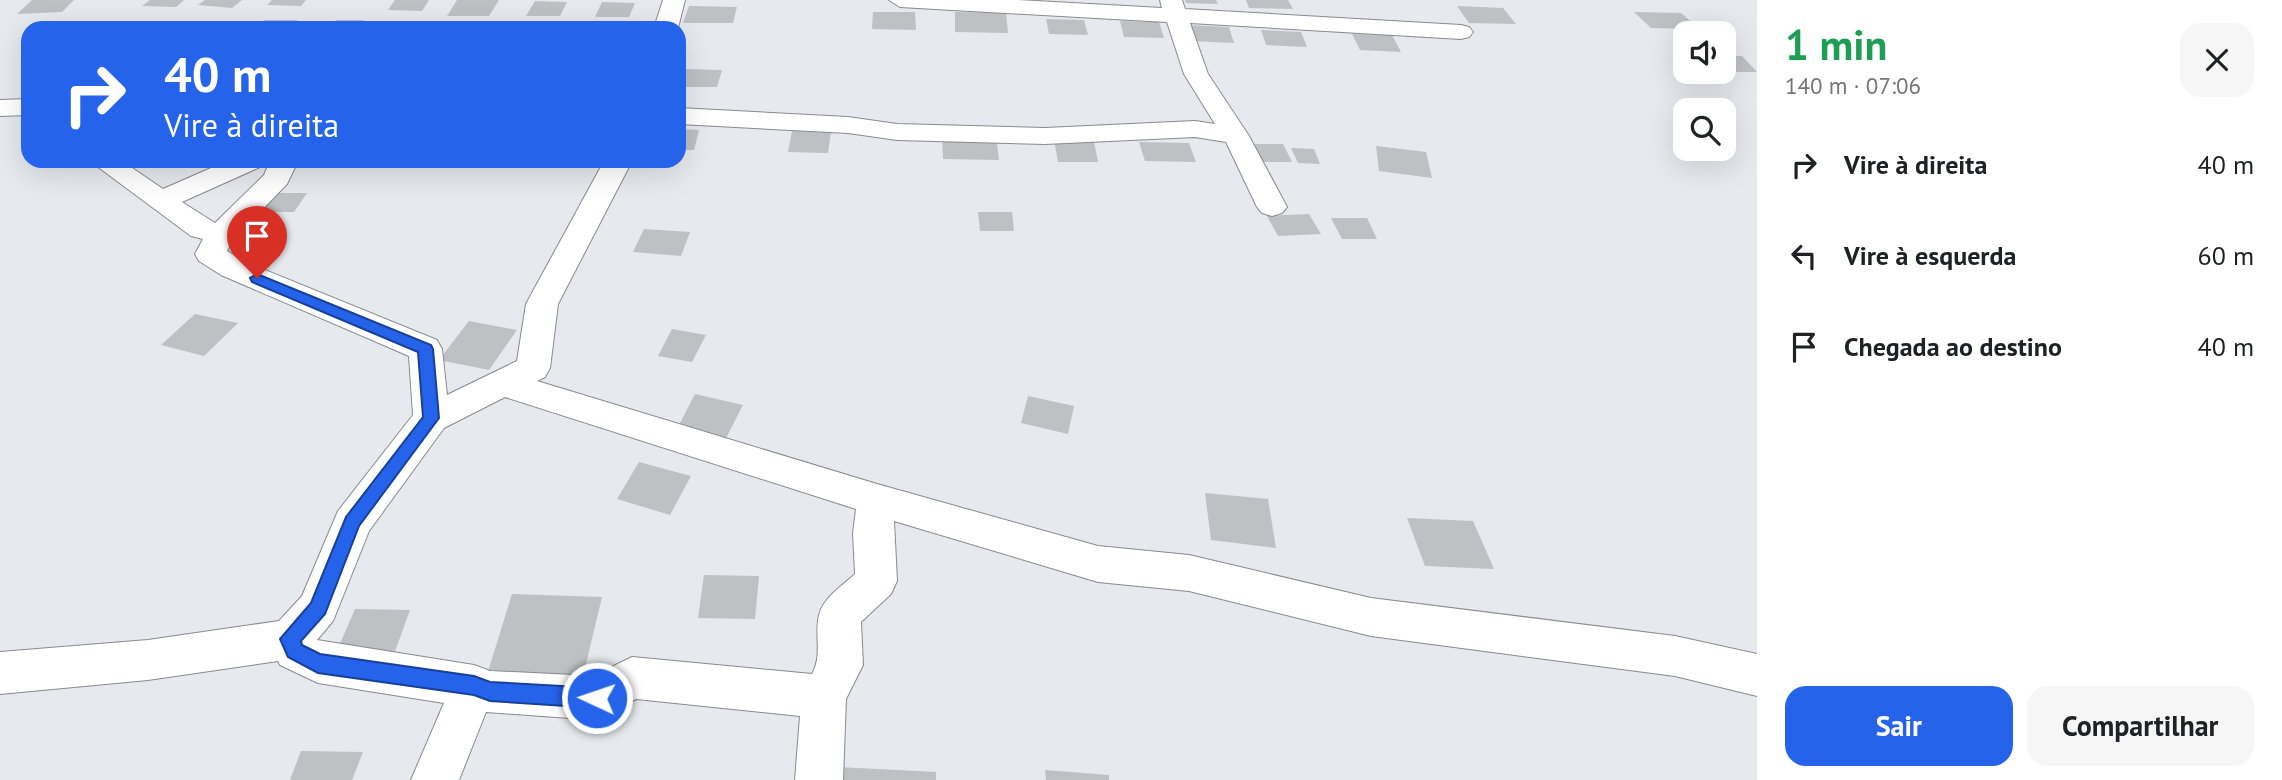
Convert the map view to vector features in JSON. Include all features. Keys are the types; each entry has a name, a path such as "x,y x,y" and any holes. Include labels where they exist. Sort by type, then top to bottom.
{"street":[{"path":"668,21 674,0"},
{"path":"900,0 1174,8 1461,32"},
{"path":"1174,8 1196,74 1236,136 1272,207"},
{"path":"0,108 21,107"},
{"path":"686,116 848,124 897,132 1045,136 1195,129 1236,136"},
{"path":"114,168 202,229 221,236"},
{"path":"162,200 234,168"},
{"path":"281,168 277,178 221,236 210,254 232,268 425,349 431,418"},
{"path":"0,673 148,660 290,639 318,608 352,523 431,418 533,368 542,304 614,168"},
{"path":"505,384 877,500 1098,564 1189,573 1371,617 1675,656 1757,675"},
{"path":"819,780 824,697 841,664 840,615 876,581 873,533 877,500"},
{"path":"290,639 295,651 318,663 474,686 490,692 597,698 632,678 824,697"},
{"path":"435,780 474,686"}],"building":[{"path":"32,0 74,0 62,12 17,14"},
{"path":"150,0 184,0 176,7 142,6"},
{"path":"205,0 242,0 232,8 198,5"},
{"path":"272,0 306,0 301,6 267,5"},
{"path":"395,0 429,0 422,11 388,10"},
{"path":"457,0 499,0 489,16 447,16"},
{"path":"1185,0 1216,0 1218,4 1186,3"},
{"path":"1246,0 1288,0 1293,9 1249,8"},
{"path":"535,1 567,2 560,16 526,16"},
{"path":"602,2 635,3 629,17 595,17"},
{"path":"689,6 737,7 733,23 684,21"},
{"path":"1457,6 1503,8 1516,24 1469,23"},
{"path":"873,12 915,12 916,30 872,29"},
{"path":"955,12 1006,13 1008,33 955,32"},
{"path":"1634,12 1681,13 1690,21 1673,21 1673,28 1651,28"},
{"path":"1046,19 1084,20 1088,35 1049,34"},
{"path":"264,20 298,20 297,21"},
{"path":"1120,21 1159,22 1164,38 1124,37"},
{"path":"1188,25 1229,27 1234,43 1192,41"},
{"path":"1261,30 1301,32 1307,47 1266,45"},
{"path":"1352,34 1392,35 1401,52 1360,50"},
{"path":"1736,56 1742,56 1757,72 1736,72"},
{"path":"686,69 722,70 717,87 686,87"},
{"path":"686,129 699,130 694,150 686,150"},
{"path":"792,131 831,132 828,153 788,152"},
{"path":"942,134 996,135 999,160 943,159"},
{"path":"1054,140 1094,141 1098,162 1058,162"},
{"path":"1139,142 1189,143 1196,162 1145,161"},
{"path":"1246,144 1283,144 1292,162 1254,162"},
{"path":"1376,146 1426,152 1432,178 1379,171"},
{"path":"1291,148 1314,149 1320,164 1298,163"},
{"path":"270,193 307,193 294,212 257,212"},
{"path":"978,212 1012,212 1014,231 980,231"},
{"path":"1309,214 1321,234 1278,236 1267,216"},
{"path":"1331,218 1367,218 1377,239 1342,239"},
{"path":"644,229 690,232 681,256 633,252"},
{"path":"195,314 238,323 204,356 161,345"},
{"path":"469,321 517,330 489,370 439,360"},
{"path":"672,329 706,335 692,362 658,356"},
{"path":"695,394 743,405 726,438 678,427"},
{"path":"1028,396 1074,406 1068,434 1021,423"},
{"path":"639,462 691,476 670,515 617,499"},
{"path":"1205,493 1268,499 1276,548 1211,540"},
{"path":"1407,518 1473,521 1494,569 1425,566"},
{"path":"704,575 759,576 755,619 698,618"},
{"path":"512,594 602,597 582,681 486,678"},
{"path":"355,609 410,610 394,654 336,653"},
{"path":"301,751 363,752 352,780 290,780"},
{"path":"838,767 936,772 936,780 837,780"},
{"path":"1045,770 1109,775 1109,780 1046,780"}],"route":[{"path":"257,278 425,349 431,418 352,523 318,608 290,639 295,651 318,663 474,686 490,692 597,698"}]}
